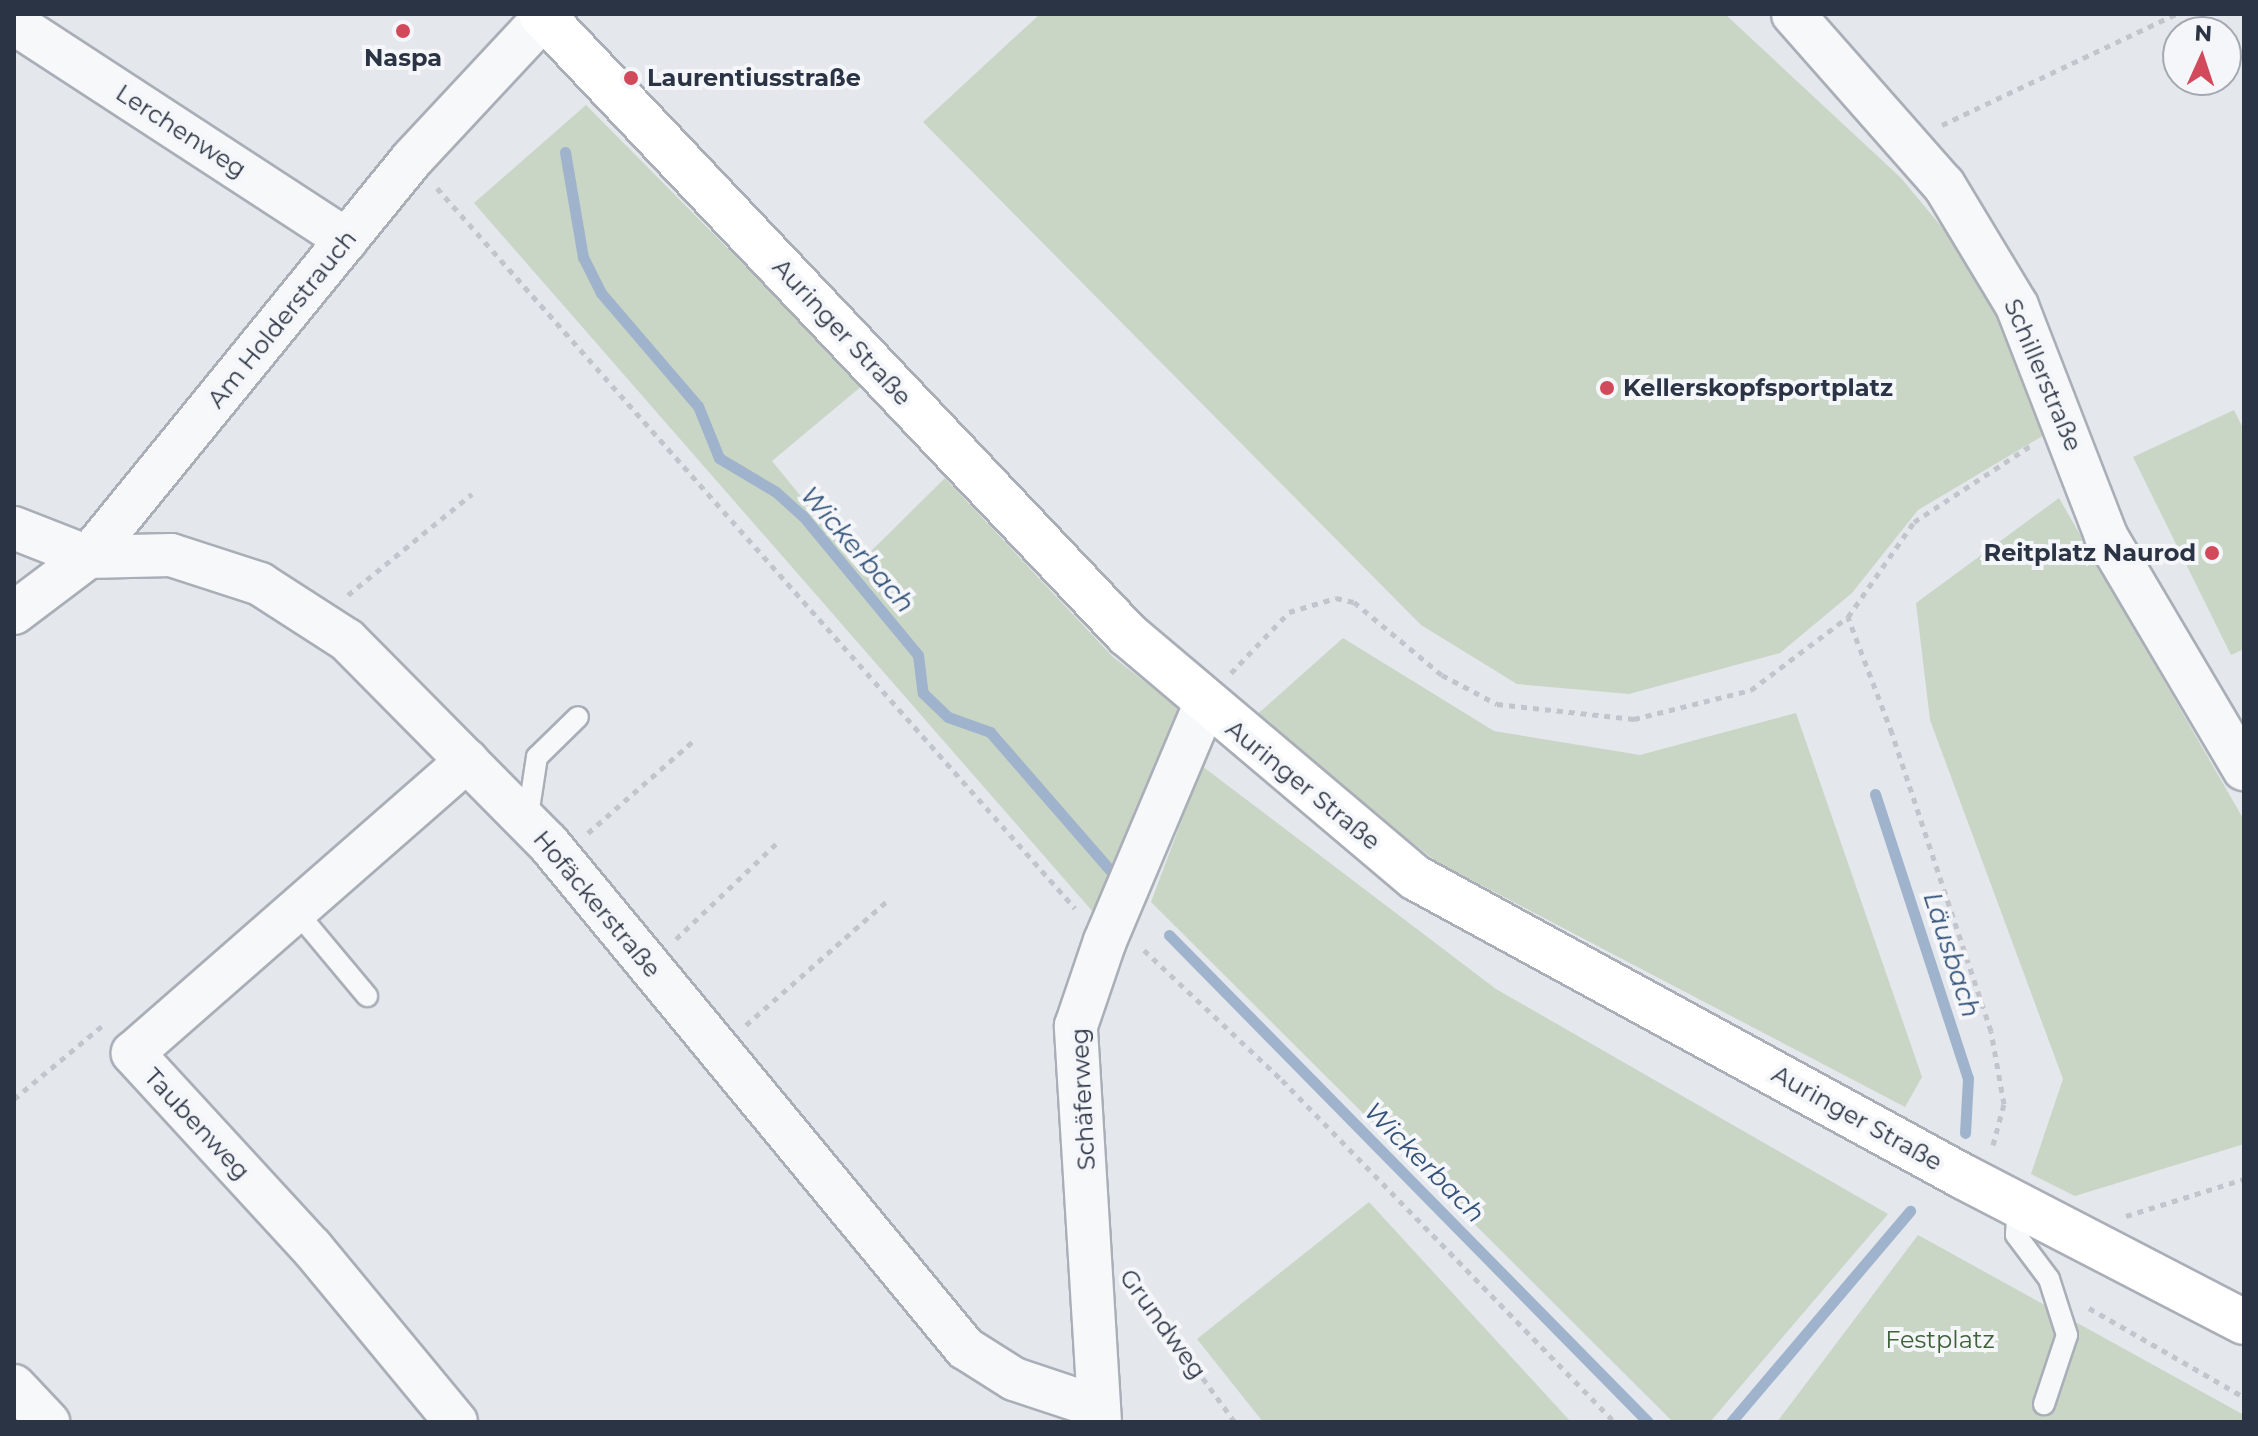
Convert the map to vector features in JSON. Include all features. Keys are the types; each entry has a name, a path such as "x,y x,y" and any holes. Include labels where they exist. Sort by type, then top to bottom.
{"street":[{"name":"Schillerstraße","path":"1793,14 1944,185 2017,306 2106,536 2244,769"},
{"name":"Am Holderstrauch","path":"14,613 88,557 412,159 544,15"},
{"name":"Auringer Straße","path":"544,15 1127,634 1205,704 1416,878 2000,1196 2244,1322"},
{"name":"Lerchenweg","path":"14,23 347,240"},
{"name":"Hofäckerstraße","path":"14,528 88,557 171,555 260,584 347,640 560,858 965,1348 1014,1379 1099,1415"},
{"name":"Schäferweg","path":"1099,1415 1076,1026 1109,932 1205,704"},
{"name":"Taubenweg","path":"456,1422 312,1248 133,1053 467,761"},
{"path":"14,1386 48,1422"}],"lane":[{"path":"527,822 537,757 578,717"},
{"path":"296,911 367,996"},
{"path":"2000,1196 2016,1235 2049,1279 2067,1335 2044,1404"}],"path":[{"path":"1905,142 2176,14"},
{"path":"412,159 1109,932 1282,1080 1615,1422"},
{"path":"1205,704 1289,612 1336,598 1354,602 1442,675 1497,704 1634,719 1751,690 1848,617 1914,522 2064,423"},
{"path":"316,621 472,494"},
{"path":"1848,617 1892,733 1991,1031 2004,1104 2000,1196"},
{"path":"560,858 693,741"},
{"path":"649,965 780,840"},
{"path":"718,1049 887,901"},
{"path":"14,1099 101,1025"},
{"path":"2071,1233 2244,1179"},
{"name":"Grundweg","path":"1127,1274 1235,1422"},
{"path":"2049,1279 2095,1312 2244,1397"}],"green space":[{"name":"Kellerskopfsportplatz","path":"1040,14 1725,14 1901,178 1965,255 2011,341 2044,435 1918,510 1852,593 1780,653 1629,694 1517,684 1421,625 923,122"},
{"path":"586,105 863,385 772,461 857,565 945,478 1113,657 1189,716 1125,875 1093,912 474,203"},
{"name":"Reitplatz Naurod","path":"2234,410 2244,430 2244,649 2231,655 2133,457"},
{"path":"2059,498 2244,820 2244,1144 2075,1196 2031,1174 2063,1079 1930,720 1916,603"},
{"path":"1343,638 1494,731 1640,755 1796,713 1922,1077 1905,1107 1437,862 1252,719"},
{"path":"1202,766 1496,989 1888,1214 1710,1422 1673,1422 1151,902"},
{"path":"1369,1202 1571,1422 1263,1422 1197,1339"},
{"name":"Festplatz","path":"1918,1235 2244,1415 2244,1422 1777,1422"}],"waterway":[{"name":"Wickerbach","path":"565,152 583,257 601,293 698,406 719,458 776,492 803,516 918,655 923,693 948,717 990,732 1110,870"},
{"name":"Läusbach","path":"1875,794 1968,1078 1965,1133"},
{"name":"Wickerbach","path":"1169,935 1648,1422"},
{"name":"Läusbach","path":"1731,1422 1910,1211"}],"place":[{"name":"Naspa","path":"403,31"},
{"name":"Laurentiusstraße","path":"631,78"},
{"name":"Kellerskopfsportplatz","path":"1607,388"},
{"name":"Reitplatz Naurod","path":"2212,553"}]}
